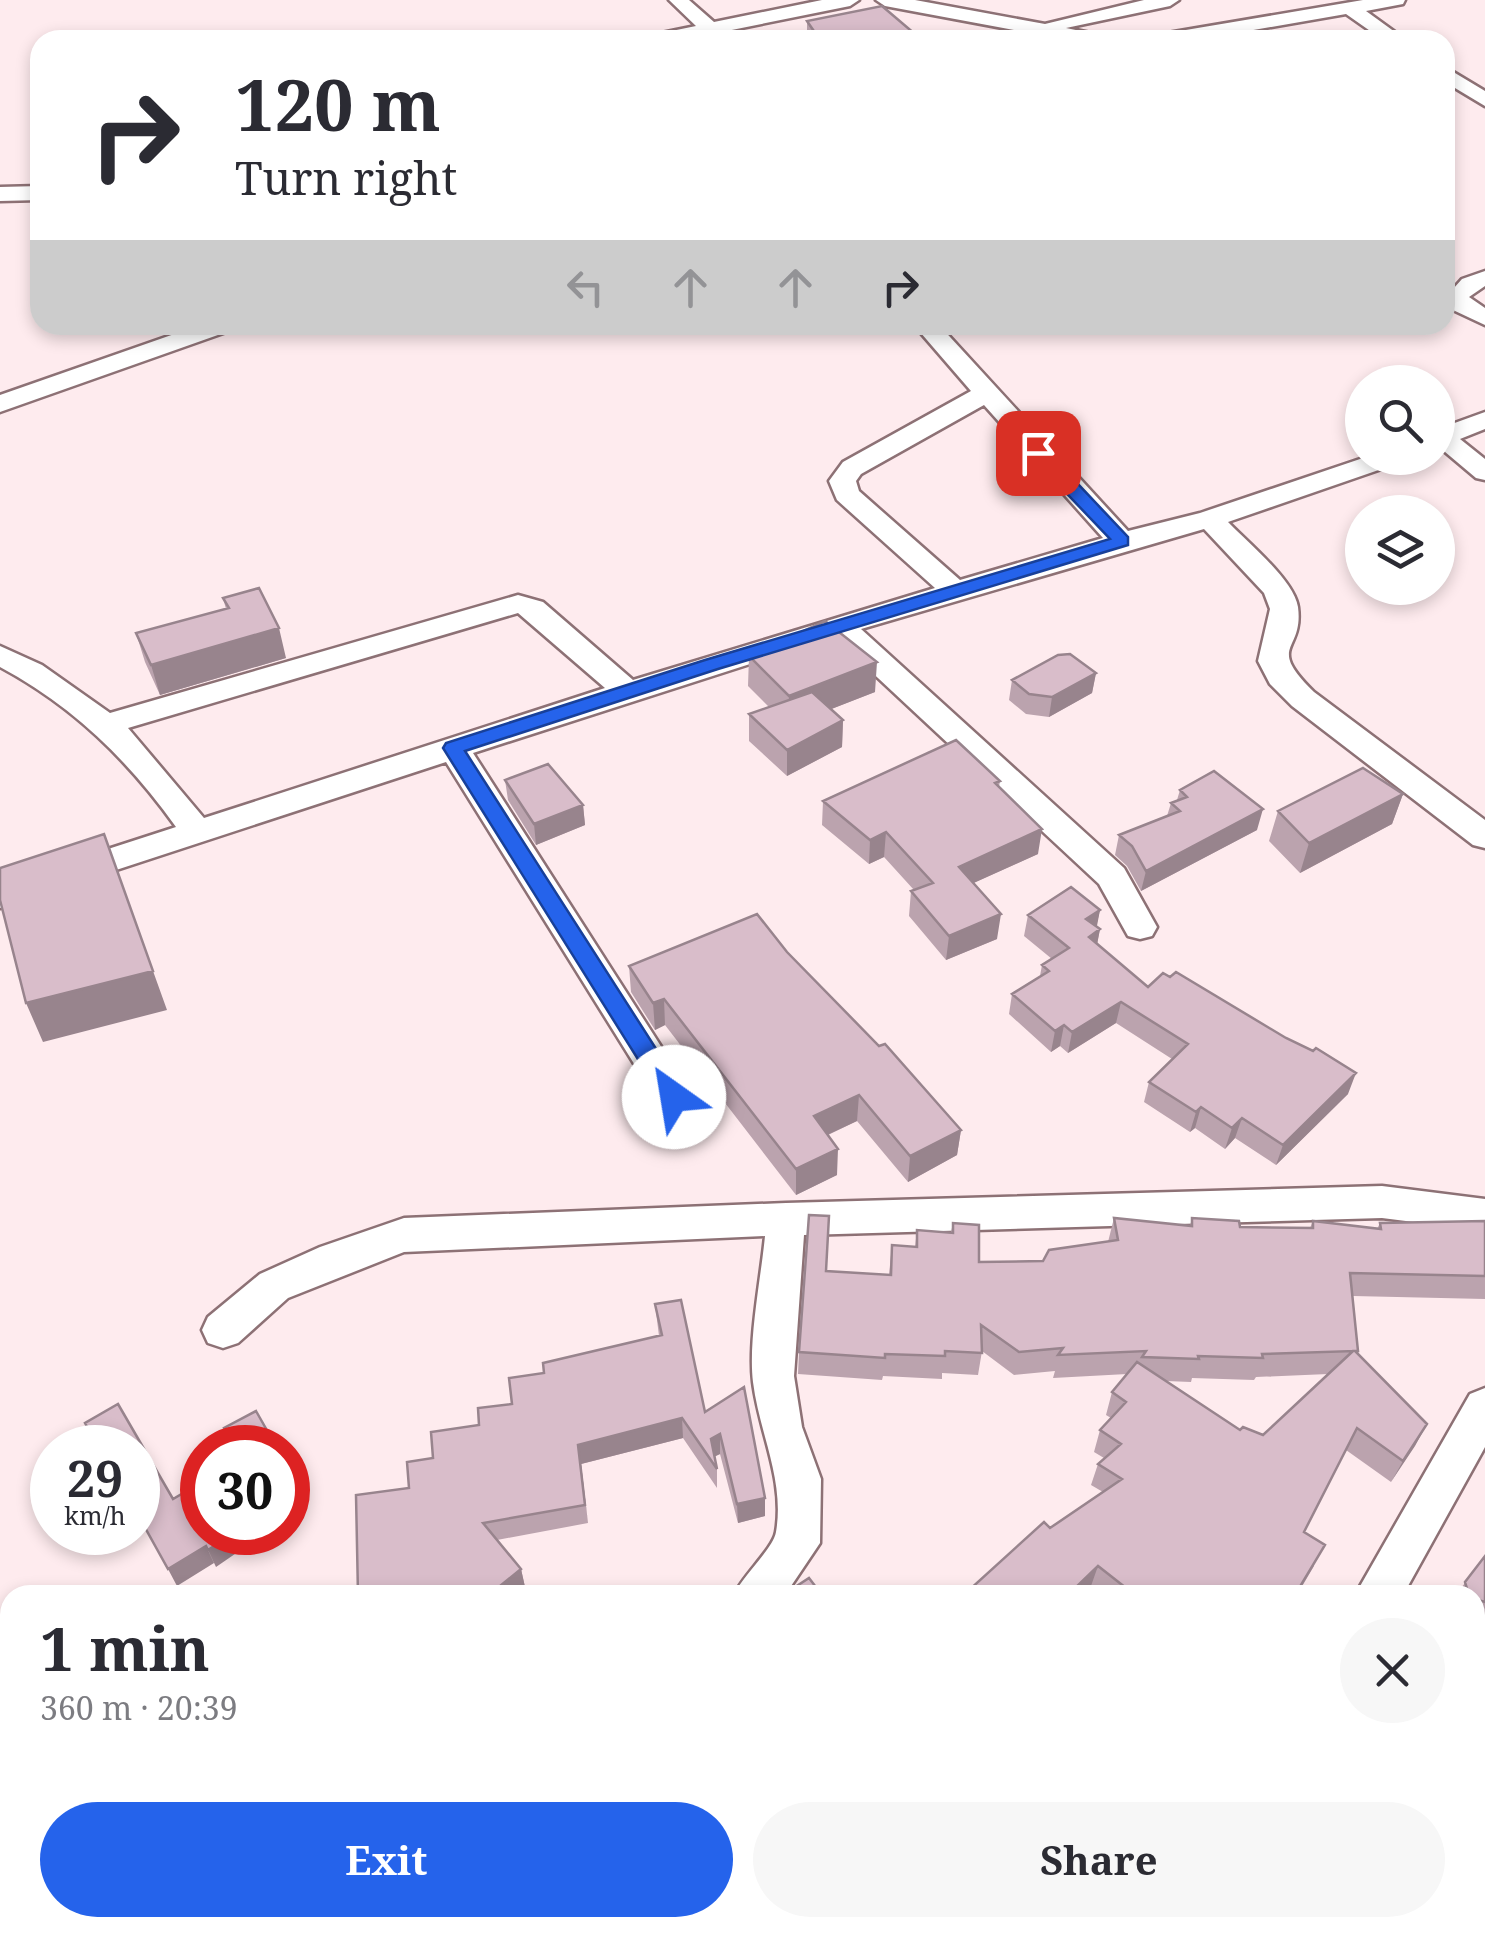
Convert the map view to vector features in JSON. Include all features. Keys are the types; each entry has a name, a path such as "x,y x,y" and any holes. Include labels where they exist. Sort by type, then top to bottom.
{"street":[{"path":"678,0 710,28"},
{"path":"701,30 850,0"},
{"path":"885,0 1038,30 1170,0"},
{"path":"1220,30 1396,0"},
{"path":"1349,8 1381,30"},
{"path":"1455,80 1485,100"},
{"path":"0,194 30,193"},
{"path":"1485,278 1456,296 1461,306 1485,318"},
{"path":"0,404 195,335"},
{"path":"935,335 1064,483 1122,541"},
{"path":"955,591 847,494 842,481 852,468 988,392"},
{"path":"1455,431 1485,420"},
{"path":"1455,449 1485,472"},
{"path":"0,896 627,692 1122,541 1210,519 1345,472"},
{"path":"1210,519 1276,590 1284,610 1274,660 1281,677 1304,699 1485,836"},
{"path":"108,724 518,604 533,608 627,692"},
{"path":"840,626 1112,876 1140,927"},
{"path":"0,655 36,672 108,724 154,771 195,830"},
{"path":"453,748 674,1097"},
{"path":"223,1330 274,1286 334,1259 404,1235 786,1219 1382,1202 1485,1215"},
{"path":"766,1585 798,1543 799,1478 780,1428 773,1376 786,1219"},
{"path":"1384,1585 1485,1407"}],"building":[{"path":"882,6 910,30 813,30 807,21"},
{"path":"259,588 279,628 151,665 136,633 229,608 223,598"},
{"path":"825,621 877,662 789,696 749,656"},
{"path":"1070,654 1096,673 1052,697 1029,694 1012,680 1058,655"},
{"path":"812,692 843,720 787,750 749,714"},
{"path":"956,740 1000,781 995,783 1042,829 959,867 1001,914 949,936 911,891 933,883 886,832 870,840 823,801"},
{"path":"548,764 583,805 534,824 505,780"},
{"path":"1363,768 1403,794 1309,843 1278,811"},
{"path":"1214,771 1263,809 1146,871 1132,846 1119,835 1180,811 1171,803 1187,797 1180,790"},
{"path":"104,834 153,971 26,1003 0,900 0,868"},
{"path":"1071,887 1100,910 1086,919 1100,929 1089,937 1148,987 1163,973 1170,977 1176,972 1286,1038 1313,1051 1316,1048 1356,1073 1283,1145 1242,1118 1232,1128 1201,1107 1196,1112 1149,1082 1188,1044 1121,1002 1072,1032 1064,1025 1055,1031 1012,994 1049,971 1042,965 1069,948 1028,915"},
{"path":"757,914 787,952 879,1046 885,1044 961,1130 910,1156 859,1095 814,1116 838,1149 796,1169 664,999 653,1003 629,966"},
{"path":"809,1215 829,1216 826,1271 891,1275 892,1245 917,1247 917,1230 953,1233 953,1223 979,1225 979,1262 1043,1261 1049,1250 1118,1240 1114,1218 1192,1226 1192,1218 1239,1221 1240,1227 1313,1228 1313,1221 1381,1229 1380,1223 1485,1221 1485,1276 1350,1273 1355,1351 1427,1424 1403,1461 1357,1428 1304,1532 1325,1545 1301,1585 1122,1585 1098,1566 1078,1585 975,1585 1044,1522 1050,1528 1122,1479 1098,1464 1121,1444 1100,1430 1126,1402 1112,1392 1137,1362 1240,1430 1243,1427 1263,1435 1353,1351 1262,1354 1263,1358 1198,1356 1199,1359 1142,1357 1146,1351 1058,1355 1063,1348 1019,1352 981,1325 982,1353 885,1354 885,1358 799,1352"},
{"path":"681,1300 705,1412 744,1387 765,1498 737,1504 720,1434 711,1439 717,1469 682,1418 578,1445 585,1505 483,1523 521,1569 501,1585 358,1585 356,1495 409,1488 407,1462 433,1458 431,1432 479,1425 478,1408 512,1404 509,1378 544,1373 543,1363 662,1335 655,1304"},
{"path":"118,1404 130,1425 86,1425"},
{"path":"256,1411 264,1425 230,1425"},
{"path":"160,1477 173,1499 180,1495 180,1555 191,1555 168,1569 160,1555"},
{"path":"1485,1556 1485,1585 1465,1582"}],"route":[{"path":"674,1097 453,748 712,664 1122,541 1038,453"}]}
